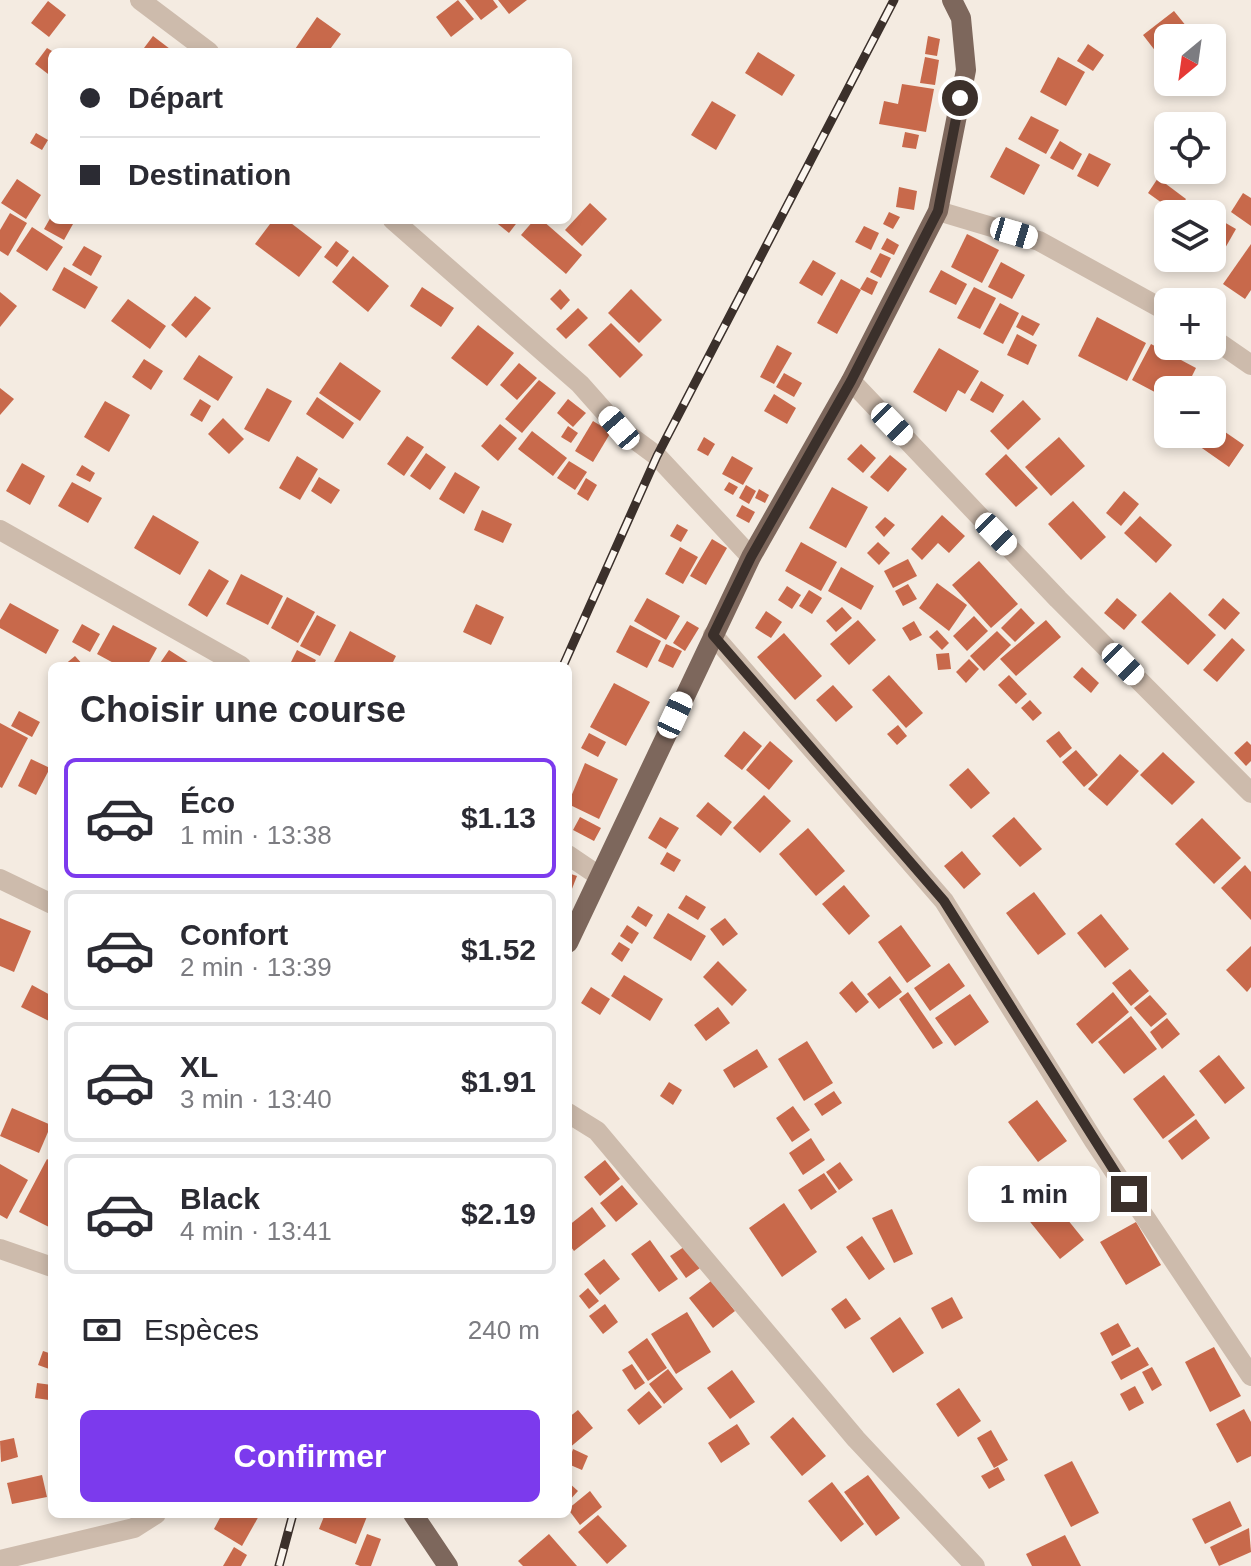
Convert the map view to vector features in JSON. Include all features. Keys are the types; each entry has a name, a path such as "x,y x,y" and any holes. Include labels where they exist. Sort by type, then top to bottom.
{"main road":[{"path":"572,934 751,557 851,381 938,211 966,70 961,18 952,0"},
{"path":"416,1518 448,1566"}],"street":[{"path":"140,0 204,48"},
{"path":"938,211 1039,241 1154,303"},
{"path":"398,224 580,384 619,428 657,456 751,557"},
{"path":"1226,348 1251,365"},
{"path":"851,381 1058,599 1251,793"},
{"path":"0,530 234,662"},
{"path":"713,635 944,901 1094,1141 1251,1376"},
{"path":"572,858 599,876"},
{"path":"0,879 48,902"},
{"path":"572,1115 597,1131 856,1439 975,1566"},
{"path":"0,1249 48,1266"},
{"path":"0,1560 134,1528 150,1518"}],"building":[{"path":"458,0 474,19 451,37 436,17"},
{"path":"465,0 493,0 498,7 481,20"},
{"path":"498,0 527,0 509,14"},
{"path":"48,1 66,15 49,37 31,23"},
{"path":"1174,11 1185,24 1157,24"},
{"path":"317,17 341,34 331,48 296,48"},
{"path":"1154,26 1154,49 1143,35"},
{"path":"153,36 169,48 144,48"},
{"path":"928,36 940,39 937,56 925,54"},
{"path":"1088,44 1104,55 1093,71 1077,61"},
{"path":"47,48 48,49 48,74 35,64"},
{"path":"758,52 795,75 782,96 745,73"},
{"path":"925,57 939,60 935,85 920,83"},
{"path":"1058,57 1085,72 1066,106 1040,92"},
{"path":"902,84 934,89 926,132 879,124 884,101 898,104"},
{"path":"712,101 736,115 716,150 691,135"},
{"path":"1031,116 1059,130 1046,154 1018,139"},
{"path":"905,132 919,135 916,149 902,147"},
{"path":"36,133 48,140 42,150 30,143"},
{"path":"1060,141 1082,154 1073,170 1050,158"},
{"path":"1006,147 1040,165 1024,195 990,177"},
{"path":"1089,153 1111,164 1098,187 1077,176"},
{"path":"17,179 41,195 26,219 1,203"},
{"path":"1154,184 1166,184 1186,199 1158,200 1148,193"},
{"path":"899,187 917,191 914,210 896,207"},
{"path":"1243,193 1251,198 1251,226 1231,212"},
{"path":"590,203 607,219 582,246 565,230"},
{"path":"889,212 900,217 893,229 883,224"},
{"path":"10,213 27,223 8,256 0,251 0,230"},
{"path":"48,222 73,224 64,240 44,229"},
{"path":"1226,223 1236,229 1226,246"},
{"path":"270,224 292,224 322,247 299,277 255,244"},
{"path":"498,224 516,224 509,233"},
{"path":"531,224 547,224 582,255 566,274 521,235"},
{"path":"864,226 879,233 871,250 855,242"},
{"path":"32,227 63,247 47,271 16,251"},
{"path":"967,234 999,250 982,283 951,267"},
{"path":"887,238 899,245 894,255 881,249"},
{"path":"336,241 349,251 337,267 324,257"},
{"path":"1251,244 1251,290 1245,299 1223,284"},
{"path":"84,246 102,256 91,276 72,265"},
{"path":"880,253 891,258 881,278 870,272"},
{"path":"353,256 389,286 368,312 332,282"},
{"path":"813,260 836,273 822,296 799,283"},
{"path":"1001,262 1025,275 1012,299 988,287"},
{"path":"64,267 98,287 85,309 52,290"},
{"path":"941,270 967,284 956,305 929,292"},
{"path":"867,277 878,282 872,295 860,289"},
{"path":"841,279 861,290 837,334 817,323"},
{"path":"422,287 454,308 441,327 410,306"},
{"path":"974,287 996,298 980,329 957,318"},
{"path":"560,289 570,300 561,310 550,299"},
{"path":"631,289 662,320 639,343 608,313"},
{"path":"0,292 17,306 0,327"},
{"path":"195,296 211,308 186,338 171,325"},
{"path":"128,299 166,326 150,349 111,321"},
{"path":"1000,303 1019,313 1003,344 983,334"},
{"path":"578,308 588,318 566,339 556,329"},
{"path":"1022,315 1040,324 1033,336 1016,327"},
{"path":"1097,317 1146,343 1127,381 1078,356"},
{"path":"611,323 643,355 620,378 588,345"},
{"path":"478,325 514,353 487,386 451,358"},
{"path":"1017,334 1037,345 1028,365 1007,355"},
{"path":"1151,344 1154,346 1154,360 1181,360 1196,368 1192,376 1154,376 1154,392 1132,380"},
{"path":"777,345 792,353 774,384 760,377"},
{"path":"939,348 979,371 965,394 958,390 946,412 913,392"},
{"path":"199,355 233,377 218,401 183,379"},
{"path":"144,359 163,371 151,390 132,377"},
{"path":"340,362 381,391 360,421 319,393"},
{"path":"519,363 537,378 517,400 500,385"},
{"path":"784,373 802,383 794,397 776,387"},
{"path":"539,380 556,393 522,433 505,419"},
{"path":"981,381 1004,395 993,413 970,400"},
{"path":"0,388 14,399 0,415"},
{"path":"267,388 292,401 269,442 244,429"},
{"path":"774,394 796,408 787,424 764,411"},
{"path":"317,397 354,423 343,439 306,414"},
{"path":"200,399 211,406 202,422 190,415"},
{"path":"568,399 586,413 573,427 557,413"},
{"path":"1023,400 1041,419 1008,450 990,431"},
{"path":"105,401 130,415 109,452 84,437"},
{"path":"223,418 244,439 229,454 208,434"},
{"path":"593,421 611,432 593,462 575,451"},
{"path":"500,424 517,438 498,461 481,446"},
{"path":"568,426 578,433 571,443 561,437"},
{"path":"532,431 567,458 553,476 518,449"},
{"path":"1226,433 1244,445 1229,467 1202,448 1226,448"},
{"path":"407,436 424,447 404,476 387,464"},
{"path":"704,437 715,444 708,456 697,450"},
{"path":"1059,437 1085,466 1051,496 1025,467"},
{"path":"861,444 876,458 863,473 847,459"},
{"path":"426,453 446,467 430,490 410,476"},
{"path":"1006,454 1038,488 1016,507 985,474"},
{"path":"890,455 907,469 888,492 870,477"},
{"path":"297,456 318,469 300,500 279,488"},
{"path":"732,456 753,468 743,485 722,474"},
{"path":"569,461 587,472 575,490 557,478"},
{"path":"22,463 45,476 30,505 6,491"},
{"path":"82,465 95,473 90,482 76,475"},
{"path":"455,472 480,487 464,514 439,499"},
{"path":"319,477 340,490 331,504 311,491"},
{"path":"586,478 597,485 588,501 577,494"},
{"path":"72,482 102,498 88,523 58,506"},
{"path":"729,482 738,487 733,495 724,490"},
{"path":"746,485 756,491 749,504 739,498"},
{"path":"832,487 868,507 846,548 809,528"},
{"path":"759,489 769,495 765,503 755,498"},
{"path":"1124,491 1139,504 1121,526 1106,513"},
{"path":"1073,501 1106,537 1081,560 1048,524"},
{"path":"742,505 755,512 749,523 736,516"},
{"path":"482,510 512,524 503,543 474,530"},
{"path":"153,515 199,542 180,575 134,548"},
{"path":"942,515 965,536 949,553 938,543 922,560 911,549"},
{"path":"1140,516 1172,545 1156,563 1124,533"},
{"path":"885,517 895,525 884,537 875,527"},
{"path":"677,524 688,530 681,542 670,536"},
{"path":"712,539 727,548 706,585 690,576"},
{"path":"801,542 837,562 821,591 785,571"},
{"path":"878,542 890,553 879,565 867,553"},
{"path":"680,547 698,557 683,584 665,574"},
{"path":"908,559 917,576 893,588 884,571"},
{"path":"979,561 1018,604 991,628 952,585"},
{"path":"841,567 874,586 861,610 828,591"},
{"path":"209,569 229,581 207,617 188,605"},
{"path":"241,574 283,596 268,625 226,604"},
{"path":"937,583 967,605 949,631 919,608"},
{"path":"908,584 917,599 903,606 895,591"},
{"path":"787,586 801,595 792,609 778,600"},
{"path":"809,590 822,598 812,614 799,606"},
{"path":"1170,592 1216,635 1188,665 1141,622"},
{"path":"287,597 315,612 298,643 271,628"},
{"path":"647,598 680,616 666,640 634,621"},
{"path":"1117,598 1137,615 1124,630 1104,613"},
{"path":"1223,598 1240,613 1225,630 1208,615"},
{"path":"10,603 59,630 46,654 0,628 0,620"},
{"path":"476,604 504,617 491,645 463,632"},
{"path":"842,607 852,618 836,632 826,621"},
{"path":"1021,608 1035,623 1015,642 1001,628"},
{"path":"766,611 782,622 771,638 755,628"},
{"path":"317,615 336,625 320,656 300,646"},
{"path":"974,616 988,631 967,651 953,636"},
{"path":"858,620 876,640 849,665 830,644"},
{"path":"1046,620 1061,637 1016,676 1000,659"},
{"path":"687,621 699,628 685,651 673,643"},
{"path":"914,621 922,635 910,641 902,628"},
{"path":"82,624 100,634 90,652 72,642"},
{"path":"113,625 157,648 149,662 112,662 97,654"},
{"path":"630,625 661,641 647,668 616,652"},
{"path":"937,630 949,643 942,650 929,637"},
{"path":"350,631 396,656 393,662 334,662"},
{"path":"997,631 1011,645 984,671 970,656"},
{"path":"784,633 822,676 795,700 757,657"},
{"path":"1232,638 1245,650 1217,682 1203,670"},
{"path":"666,644 682,651 673,668 658,661"},
{"path":"169,650 188,662 161,662"},
{"path":"297,650 316,660 315,662 291,662"},
{"path":"949,653 951,669 938,670 936,654"},
{"path":"969,659 979,669 966,683 956,672"},
{"path":"1082,667 1099,683 1091,693 1073,677"},
{"path":"889,675 923,713 906,728 872,690"},
{"path":"1009,675 1027,694 1016,704 998,685"},
{"path":"614,683 650,702 626,746 590,727"},
{"path":"833,685 853,707 836,722 816,700"},
{"path":"1030,700 1042,713 1033,721 1021,708"},
{"path":"19,711 40,722 32,737 11,726"},
{"path":"0,723 28,738 2,788 0,787"},
{"path":"898,725 907,736 897,745 887,734"},
{"path":"744,731 762,746 742,770 724,756"},
{"path":"1059,731 1072,748 1060,758 1046,741"},
{"path":"589,733 606,742 598,757 581,748"},
{"path":"770,741 793,761 769,790 746,770"},
{"path":"1247,741 1251,745 1251,761 1246,766 1234,753"},
{"path":"1076,750 1098,775 1084,787 1062,762"},
{"path":"1163,752 1195,782 1172,805 1140,775"},
{"path":"1120,754 1139,771 1107,806 1088,789"},
{"path":"31,759 48,767 36,795 18,786"},
{"path":"585,763 618,779 599,819 572,806 572,794"},
{"path":"968,768 990,793 971,809 949,785"},
{"path":"764,795 791,821 760,853 733,828"},
{"path":"708,802 732,822 721,836 696,816"},
{"path":"580,817 601,828 594,841 573,830"},
{"path":"660,817 679,828 666,849 648,838"},
{"path":"1014,817 1042,849 1020,867 992,836"},
{"path":"1202,818 1241,858 1214,884 1175,844"},
{"path":"808,828 845,871 816,896 779,854"},
{"path":"962,851 981,874 964,889 944,866"},
{"path":"667,852 681,860 674,872 660,864"},
{"path":"1245,865 1251,872 1251,920 1221,888"},
{"path":"844,885 870,916 849,935 822,904"},
{"path":"1034,892 1066,934 1038,955 1006,913"},
{"path":"686,895 706,907 698,920 678,908"},
{"path":"638,906 653,915 646,927 631,917"},
{"path":"668,913 706,936 691,961 653,938"},
{"path":"1101,914 1129,949 1105,968 1077,933"},
{"path":"0,918 31,931 14,972 0,966"},
{"path":"725,918 738,934 723,946 710,929"},
{"path":"627,925 639,933 632,944 620,936"},
{"path":"901,925 931,966 907,983 878,942"},
{"path":"619,942 630,949 622,962 611,954"},
{"path":"1251,946 1251,987 1247,992 1226,970"},
{"path":"718,961 747,990 732,1006 703,977"},
{"path":"949,963 965,986 930,1011 914,988"},
{"path":"1130,969 1149,991 1131,1006 1112,983"},
{"path":"624,975 663,999 650,1021 611,996"},
{"path":"890,976 902,992 879,1009 867,994"},
{"path":"852,981 869,1002 856,1013 839,993"},
{"path":"32,985 48,994 48,1020 21,1007"},
{"path":"591,987 610,999 600,1015 581,1003"},
{"path":"908,992 943,1043 933,1049 899,999"},
{"path":"1113,992 1129,1012 1092,1044 1076,1024"},
{"path":"970,994 989,1022 955,1046 935,1018"},
{"path":"1150,995 1167,1014 1151,1027 1134,1008"},
{"path":"718,1007 730,1023 706,1041 694,1025"},
{"path":"1131,1016 1157,1049 1124,1074 1098,1042"},
{"path":"1167,1018 1180,1034 1162,1049 1150,1032"},
{"path":"807,1041 833,1083 804,1101 778,1059"},
{"path":"757,1049 768,1067 734,1088 723,1070"},
{"path":"1219,1055 1245,1088 1225,1104 1199,1071"},
{"path":"1164,1075 1195,1115 1163,1139 1133,1099"},
{"path":"669,1082 682,1090 673,1105 660,1096"},
{"path":"834,1091 842,1103 822,1116 814,1104"},
{"path":"1037,1100 1067,1141 1038,1162 1008,1122"},
{"path":"793,1106 810,1130 792,1142 776,1118"},
{"path":"12,1108 48,1124 48,1132 39,1153 0,1136"},
{"path":"1196,1119 1210,1138 1182,1160 1168,1141"},
{"path":"811,1138 825,1160 803,1175 789,1153"},
{"path":"47,1159 48,1226 19,1212"},
{"path":"605,1160 620,1179 600,1196 584,1177"},
{"path":"840,1162 853,1180 839,1190 826,1172"},
{"path":"0,1164 28,1180 7,1219 0,1215"},
{"path":"824,1173 837,1192 811,1210 798,1190"},
{"path":"622,1185 638,1204 616,1222 600,1203"},
{"path":"1051,1199 1084,1240 1060,1259 1027,1218"},
{"path":"784,1203 817,1252 782,1277 749,1228"},
{"path":"592,1207 606,1226 574,1251 572,1223"},
{"path":"892,1209 913,1254 894,1263 872,1218"},
{"path":"1136,1222 1161,1265 1126,1285 1100,1242"},
{"path":"862,1236 885,1269 869,1280 846,1247"},
{"path":"650,1240 678,1279 659,1292 631,1254"},
{"path":"684,1247 700,1268 686,1278 670,1256"},
{"path":"604,1259 620,1279 600,1295 584,1274"},
{"path":"711,1281 735,1311 713,1328 689,1298"},
{"path":"588,1288 599,1301 589,1309 579,1296"},
{"path":"952,1297 963,1318 942,1329 931,1308"},
{"path":"846,1298 861,1319 845,1329 831,1309"},
{"path":"605,1304 618,1322 603,1334 589,1316"},
{"path":"687,1312 711,1352 676,1374 651,1334"},
{"path":"900,1317 924,1353 893,1373 870,1338"},
{"path":"1118,1323 1131,1346 1112,1356 1100,1333"},
{"path":"647,1338 667,1368 648,1381 628,1352"},
{"path":"1138,1347 1149,1365 1121,1380 1111,1362"},
{"path":"1214,1347 1241,1396 1210,1412 1185,1362"},
{"path":"43,1351 48,1353 48,1369 38,1365"},
{"path":"632,1364 645,1383 635,1390 622,1370"},
{"path":"1152,1367 1162,1385 1152,1391 1142,1372"},
{"path":"668,1369 683,1389 664,1404 649,1384"},
{"path":"732,1370 755,1402 730,1419 707,1388"},
{"path":"37,1383 48,1384 48,1400 35,1398"},
{"path":"1135,1386 1144,1403 1129,1411 1120,1394"},
{"path":"959,1388 981,1421 958,1437 936,1404"},
{"path":"649,1391 662,1407 639,1425 627,1410"},
{"path":"1244,1409 1251,1422 1251,1456 1237,1463 1216,1424"},
{"path":"578,1410 593,1428 572,1446 572,1415"},
{"path":"793,1417 826,1456 802,1476 770,1437"},
{"path":"737,1424 750,1444 721,1463 708,1443"},
{"path":"991,1430 1008,1460 994,1468 977,1438"},
{"path":"14,1438 18,1457 1,1462 0,1441"},
{"path":"573,1449 588,1456 582,1470 572,1466"},
{"path":"1072,1461 1099,1513 1071,1527 1044,1475"},
{"path":"998,1467 1005,1480 989,1489 981,1476"},
{"path":"42,1475 47,1497 12,1504 7,1483"},
{"path":"868,1475 900,1518 876,1536 844,1492"},
{"path":"832,1482 864,1524 841,1542 808,1501"},
{"path":"590,1491 602,1507 580,1525 572,1514 572,1506"},
{"path":"1230,1501 1242,1526 1205,1544 1192,1519"},
{"path":"598,1515 627,1546 607,1564 578,1532"},
{"path":"220,1518 258,1518 242,1546 214,1529"},
{"path":"323,1518 366,1518 356,1544 319,1529"},
{"path":"1249,1528 1251,1552 1219,1566 1210,1547"},
{"path":"367,1534 381,1539 371,1566 360,1566 355,1564"},
{"path":"549,1534 577,1566 523,1566 518,1561"},
{"path":"1065,1535 1081,1566 1032,1566 1026,1554"},
{"path":"234,1547 247,1555 241,1566 223,1566"}],"railway":[{"path":"565,662 657,456 894,0"},
{"path":"279,1566 292,1518"}],"route":[{"path":"960,98 938,211 851,381 751,557 713,635 944,901 1129,1194"}]}
